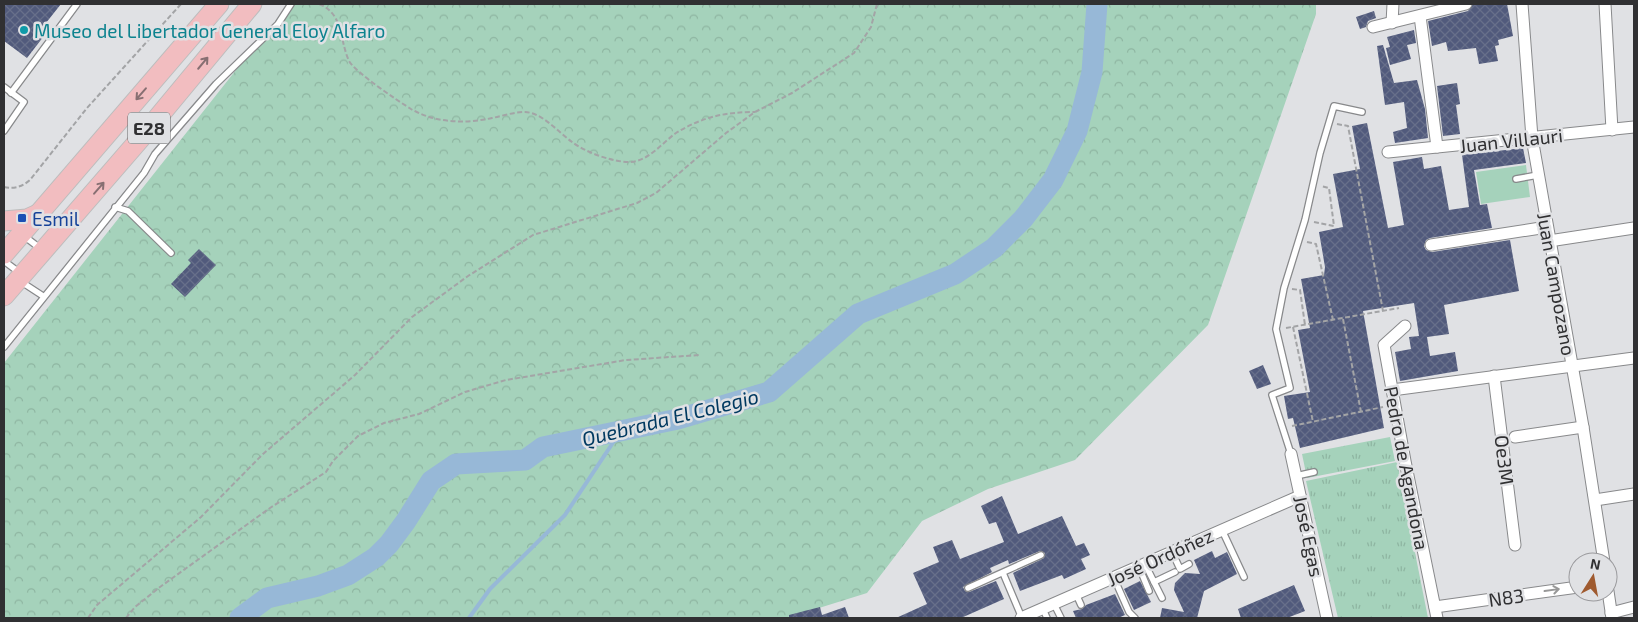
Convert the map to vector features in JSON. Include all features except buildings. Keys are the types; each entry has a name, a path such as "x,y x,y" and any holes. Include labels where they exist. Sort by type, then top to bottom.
{"main road":[{"name":"E28","path":"4,254 11,227 38,214 219,4"},
{"name":"E28","path":"4,296 252,4"}],"street":[{"path":"1392,23 1393,4"},
{"path":"1373,27 1466,4"},
{"name":"Juan Campozano","path":"1522,4 1532,138 1583,427 1603,552"},
{"path":"1605,4 1612,130"},
{"path":"1420,16 1437,147"},
{"name":"Juan Villauri","path":"1388,152 1634,128"},
{"path":"1431,245 1547,227"},
{"path":"1549,241 1634,228"},
{"name":"Pedro de Agandona","path":"1405,326 1384,345 1436,613"},
{"path":"1392,390 1634,358"},
{"name":"Oe3M","path":"1494,376 1515,545"},
{"path":"1515,437 1583,427"},
{"name":"José Egas","path":"1291,454 1327,618"},
{"path":"1595,500 1634,494"},
{"name":"José Ordóñez","path":"1021,618 1040,614 1054,604 1079,600 1114,578 1300,496"},
{"name":"N83","path":"1436,613 1568,589"},
{"path":"1609,602 1611,615 1634,607"}],"lane":[{"path":"11,93 77,4"},
{"path":"4,347 43,296 84,250 115,207 144,173 155,154 216,84 278,24 290,4"},
{"path":"4,87 24,102 4,131"},
{"path":"1291,454 1272,395 1290,388 1276,330 1284,288 1305,220 1320,153 1334,106 1362,112"},
{"path":"1516,179 1538,175"},
{"path":"115,207 128,211 172,253"},
{"path":"11,227 44,251"},
{"path":"4,261 43,296"},
{"path":"1296,476 1314,472"},
{"path":"1222,530 1244,577"},
{"path":"1172,552 1180,569 1189,564"},
{"path":"968,588 1041,555"},
{"path":"1142,565 1162,598"},
{"path":"1142,565 1149,591"},
{"path":"1154,582 1176,572"},
{"path":"1003,573 1021,618"},
{"path":"1114,578 1129,612 1135,618"},
{"path":"1054,604 1061,618"}],"path":[{"path":"4,187 16,188 30,180 87,108 181,4"},
{"path":"319,4 329,8 335,16 350,62 360,74 425,116 465,122 525,112 544,119 574,144 588,151 629,162 657,150 677,133 702,119 720,113 755,112"},
{"path":"88,618 97,605 201,517 263,454 355,375 412,317 468,276 533,235 637,203 656,193 726,132 755,112 792,93 854,53 871,27 877,4"},
{"path":"1330,122 1348,126 1383,311"},
{"path":"1305,220 1334,226 1328,188 1314,185"},
{"path":"1298,241 1316,244 1333,320"},
{"path":"1284,288 1300,290 1305,325"},
{"path":"1276,330 1399,308"},
{"path":"1343,318 1361,412"},
{"path":"1293,327 1313,422"},
{"path":"126,618 160,587 270,508 326,472 333,461 358,436 384,423 419,414 465,392 506,380 618,362 700,355"},
{"path":"1282,428 1383,407"}],"green space":[{"path":"292,4 1316,4 1316,14 1208,325 1075,460 988,489 922,521 867,593 787,618 4,618 4,363 255,46"},
{"path":"1526,165 1530,197 1481,204 1476,172"},
{"path":"1390,437 1395,461 1307,478 1302,454"},
{"path":"1397,462 1428,618 1338,618 1306,481"}],"waterway":[{"name":"Quebrada El Colegio","path":"240,618 267,598 318,586 348,575 376,557 389,544 406,521 431,481 456,464 525,460 543,447 678,419 769,392 858,314 955,274 994,248 1023,219 1053,180 1077,131 1092,72 1097,4"},
{"path":"469,618 490,589 565,515 620,432"}],"place":[{"name":"Museo del Libertador General Eloy Alfaro","path":"24,30"},
{"name":"Esmil","path":"22,218"}]}
